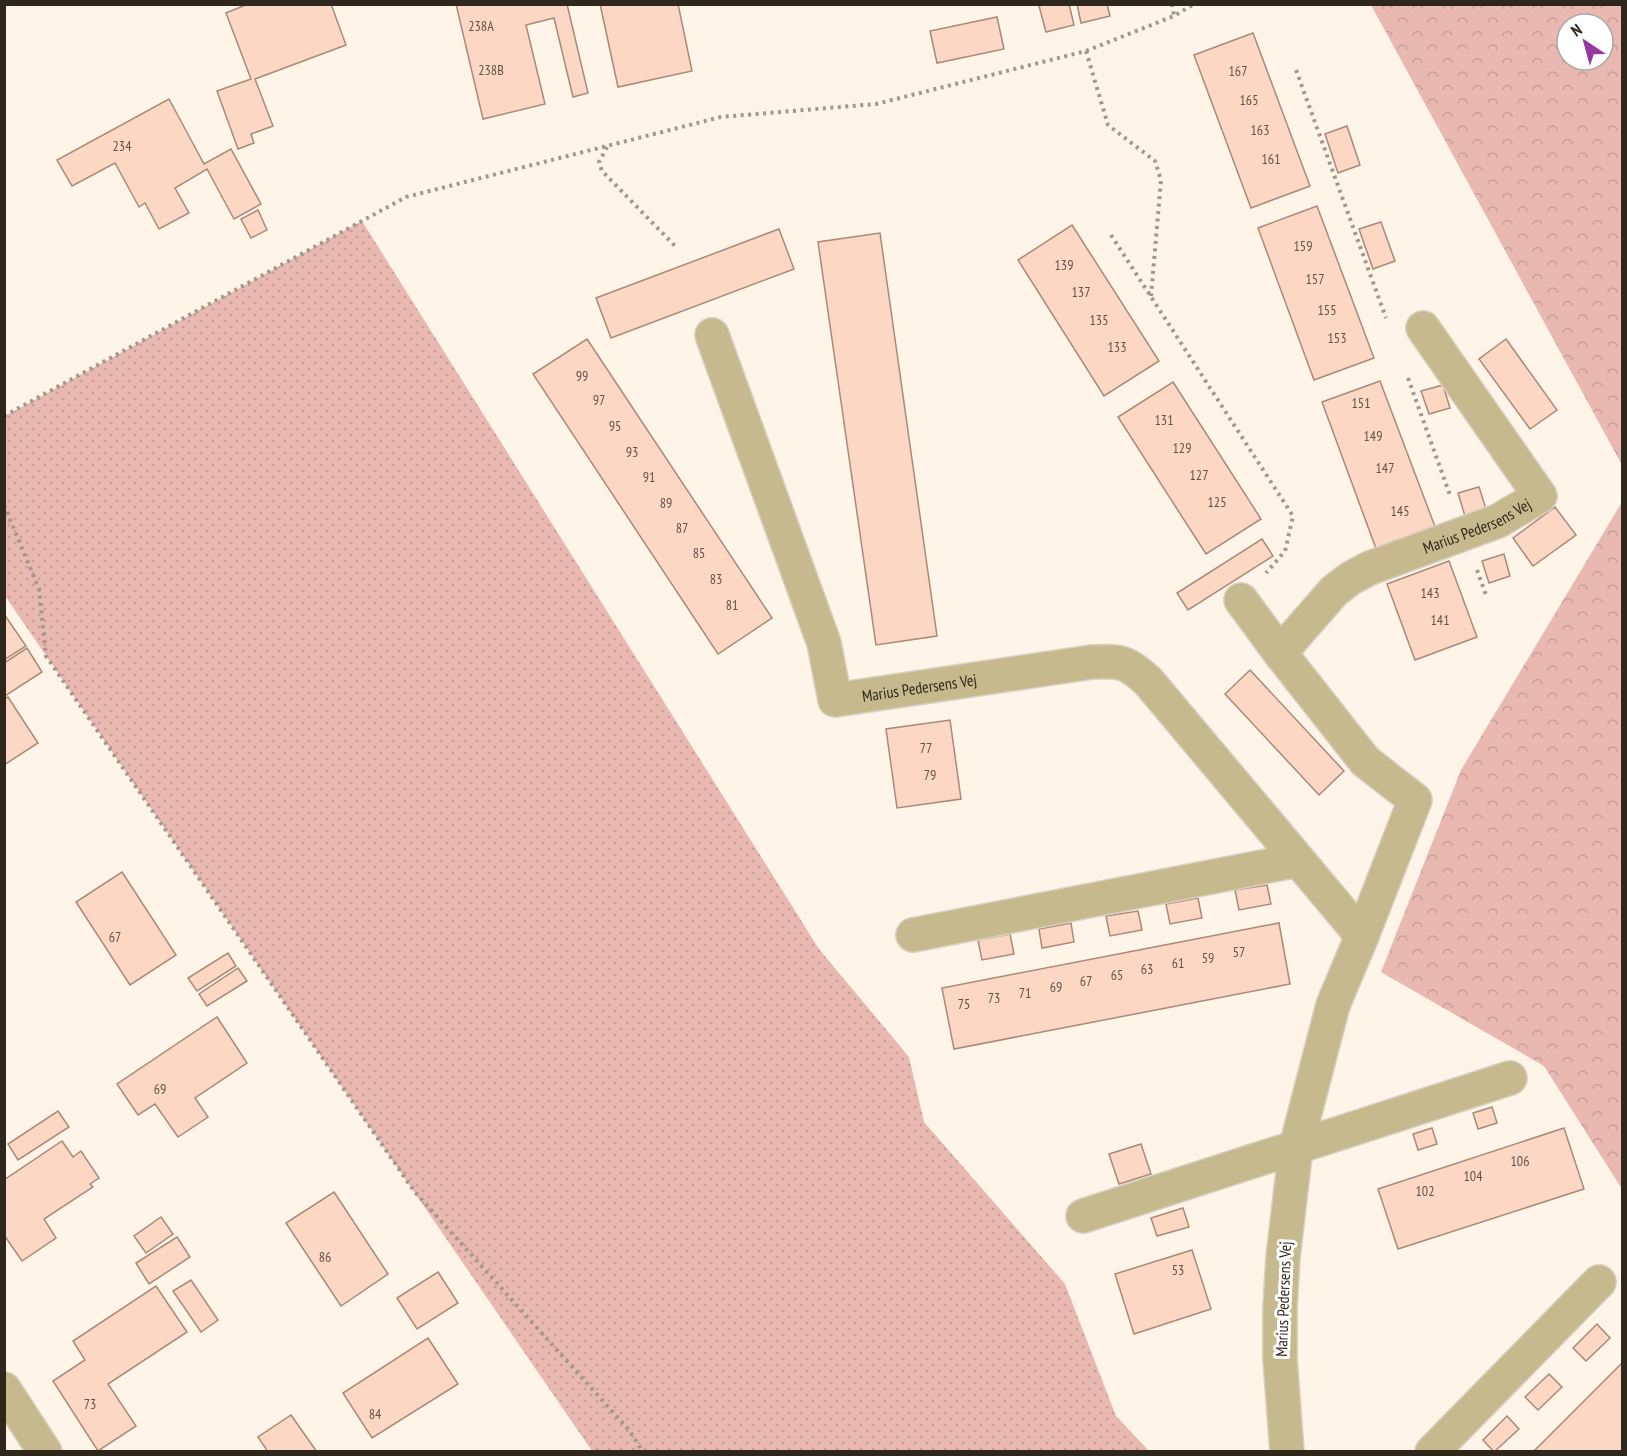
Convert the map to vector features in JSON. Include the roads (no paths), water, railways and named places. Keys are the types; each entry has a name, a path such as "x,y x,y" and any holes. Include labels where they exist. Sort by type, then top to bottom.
{"street":[{"name":"Marius Pedersens Vej","path":"1280,652 1334,591 1351,578 1370,568 1498,521 1540,496 1423,328"},
{"name":"Marius Pedersens Vej","path":"712,335 824,643 835,700 1092,662 1125,663 1148,681 1362,936"},
{"name":"Marius Pedersens Vej","path":"1241,600 1365,761 1415,800 1333,1005 1296,1147 1283,1257 1280,1308 1280,1359 1287,1452"},
{"path":"913,935 1298,860"},
{"path":"1083,1216 1510,1078"},
{"path":"1432,1452 1599,1282"},
{"path":"4,1389 45,1452"}]}
